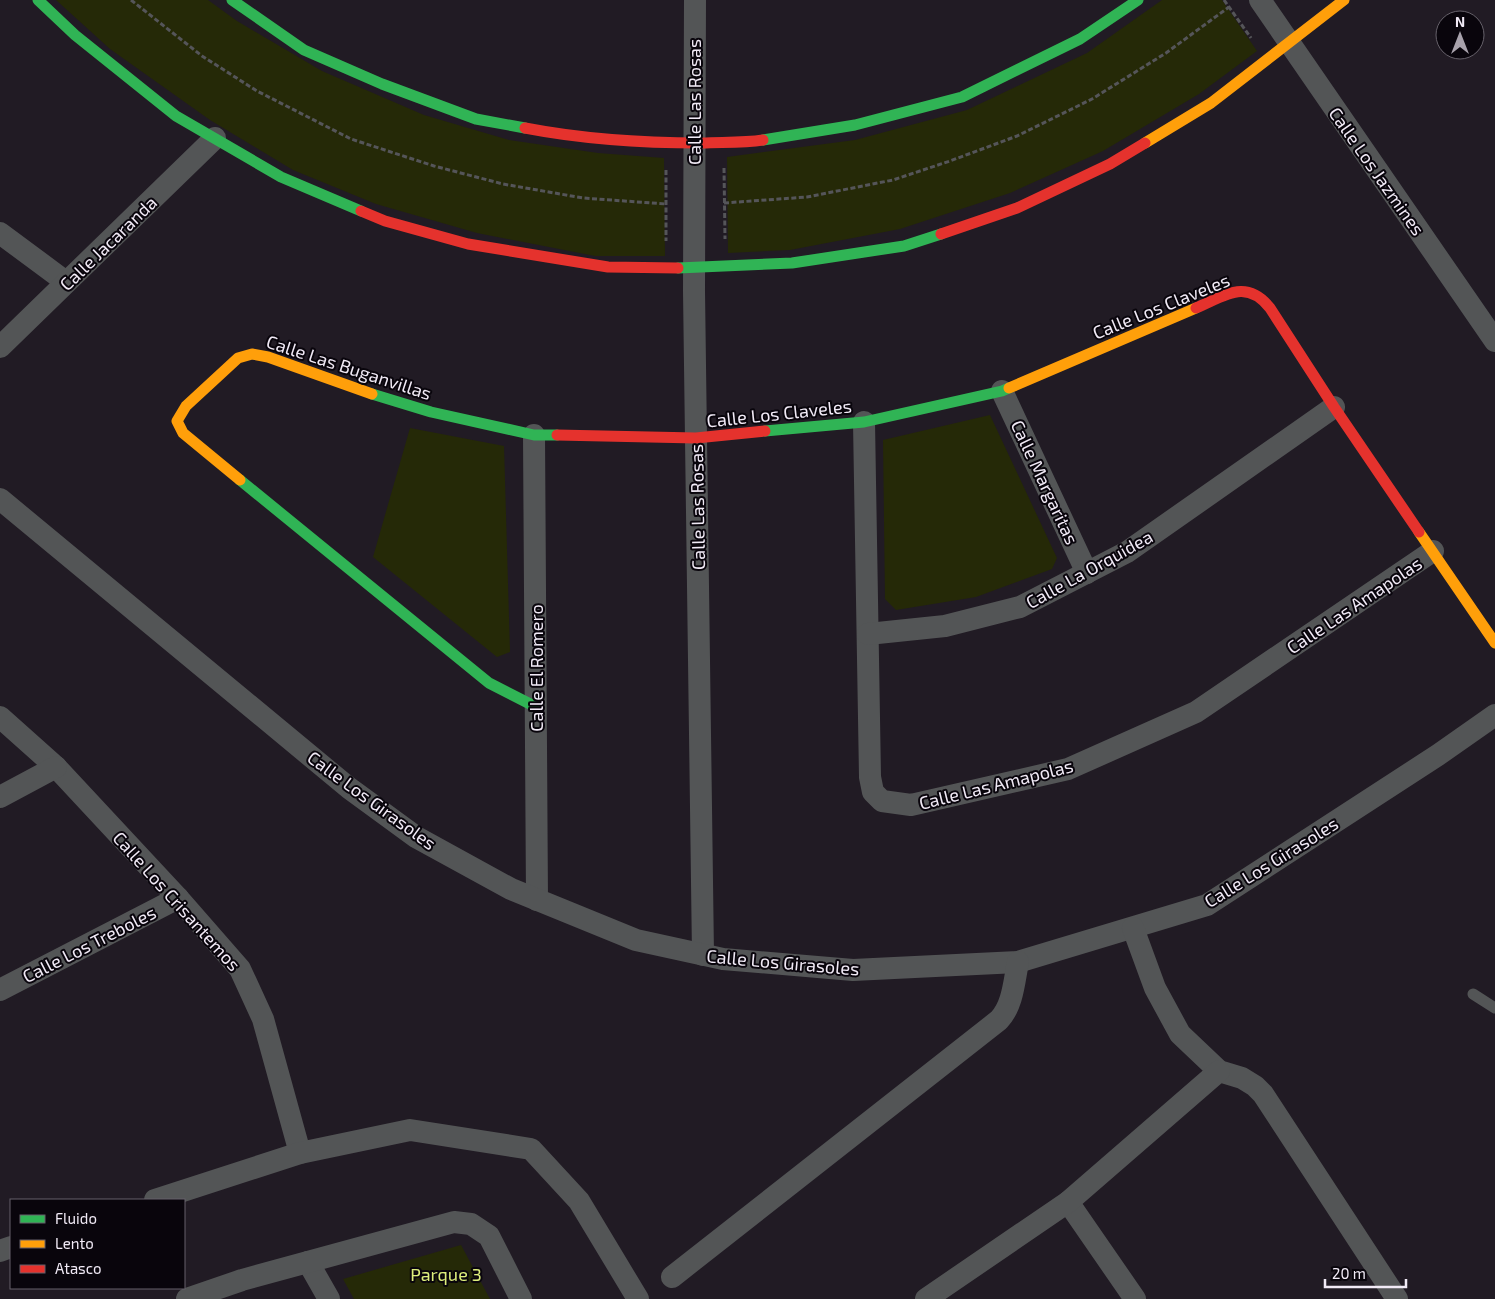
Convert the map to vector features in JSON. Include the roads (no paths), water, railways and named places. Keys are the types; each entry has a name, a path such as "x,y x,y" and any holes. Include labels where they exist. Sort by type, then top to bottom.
{"street":[{"path":"38,0 75,35 176,116 282,177 385,221 468,244 608,267 694,268 792,263 904,246 1017,208 1110,164 1211,103 1344,0"},
{"path":"232,0 304,50 382,84 476,119 556,134 666,143 748,142 855,125 962,97 1080,39 1138,0"},
{"name":"Calle Las Rosas","path":"695,0 694,268 702,955"},
{"name":"Calle Los Jazmines","path":"1260,0 1495,341"},
{"name":"Calle Jacaranda","path":"0,347 215,138"},
{"path":"0,234 66,282"},
{"name":"Calle Los Claveles","path":"696,438 864,422 1002,392 1236,291 1250,291 1260,296 1270,308 1334,407 1495,643"},
{"name":"Calle Las Buganvillas","path":"536,707 489,683 183,433 177,421 186,406 238,358 252,354 268,357 364,392 431,412 534,435 696,438"},
{"name":"Calle Margaritas","path":"1002,392 1087,573"},
{"name":"Calle La Orquidea","path":"868,634 945,626 1020,608 1127,552 1334,407"},
{"name":"Calle Las Amapolas","path":"864,422 870,777 873,792 882,801 911,805 1068,769 1196,712 1433,551"},
{"name":"Calle El Romero","path":"534,435 538,900"},
{"name":"Calle Los Girasoles","path":"0,500 349,788 416,837 511,889 636,940 723,959 853,970 1018,962 1207,905 1438,755 1495,715"},
{"name":"Calle Los Crisantemos","path":"0,717 56,767 178,898 240,969 263,1019 300,1153"},
{"path":"0,797 56,767"},
{"name":"Calle Los Treboles","path":"0,990 178,898"},
{"path":"1133,928 1155,988 1180,1034 1220,1071 1242,1078 1255,1086 1263,1094 1397,1299"},
{"path":"672,1277 999,1020 1009,1005 1018,962"},
{"path":"926,1299 1068,1202 1220,1071"},
{"path":"158,1199 300,1153 410,1130 531,1149 579,1201 638,1299"},
{"path":"1068,1202 1135,1299"},
{"path":"187,1299 242,1280 454,1222 472,1224 489,1236 521,1299"},
{"path":"308,1262 329,1299"}],"lane":[{"path":"1473,994 1495,1008"}],"park label":[{"name":"Parque 3","path":"446,1274"}]}
